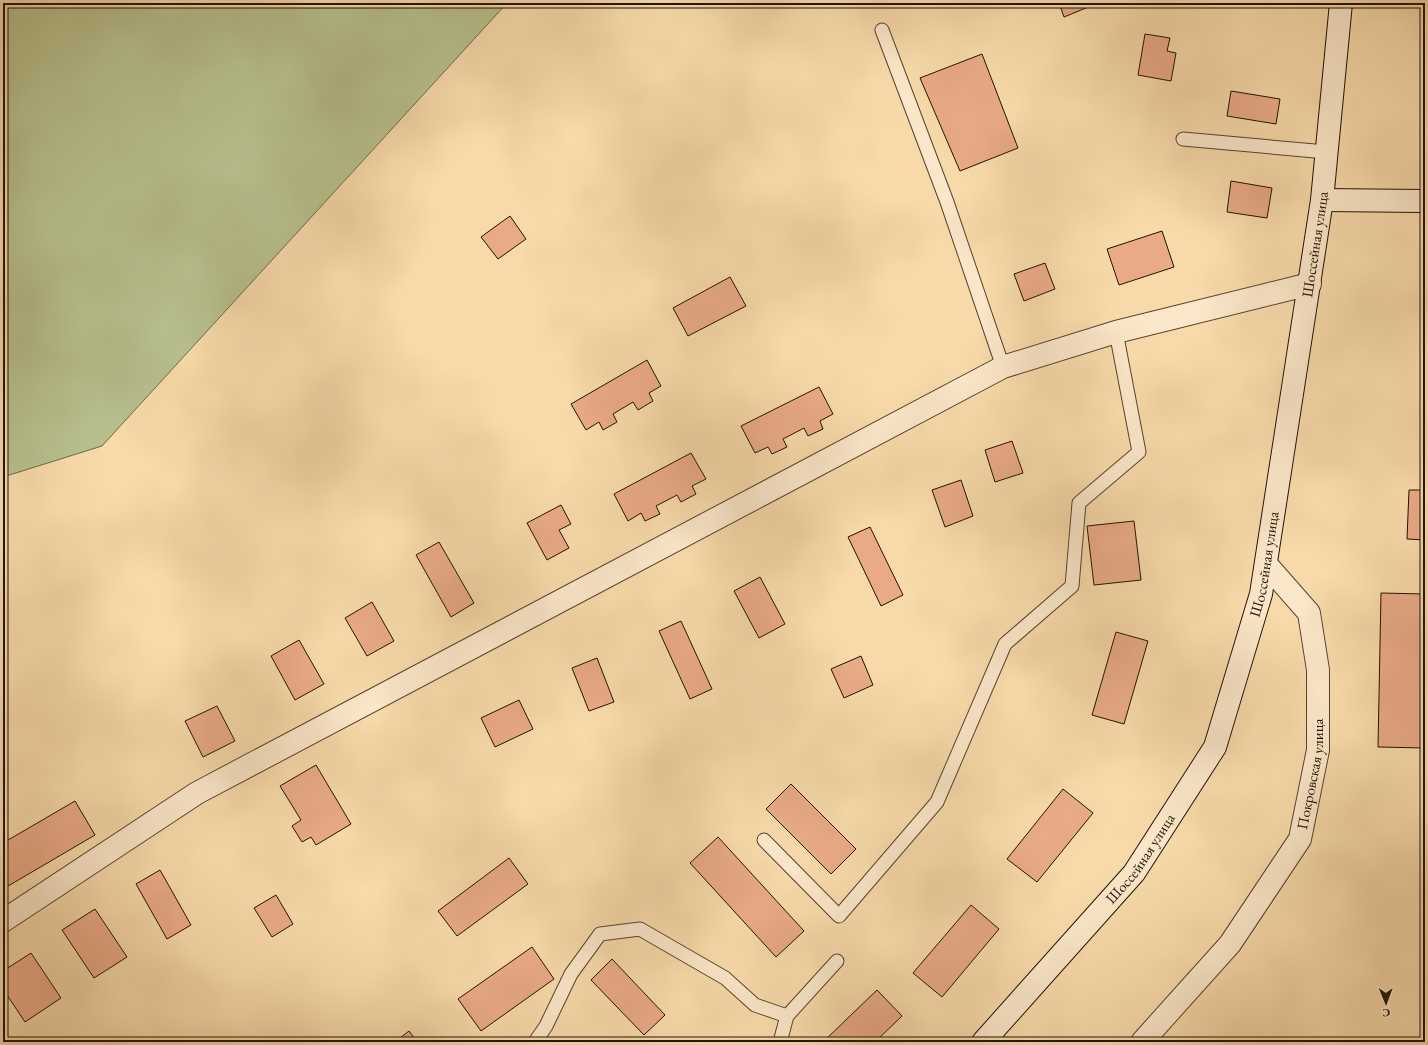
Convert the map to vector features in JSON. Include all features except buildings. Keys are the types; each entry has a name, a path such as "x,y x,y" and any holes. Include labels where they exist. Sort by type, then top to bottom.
{"street":[{"name":"Шоссейная улица","path":"983,1042 1134,873 1215,746 1261,594 1322,200 1341,3"},
{"path":"1322,200 1425,201"},
{"path":"3,921 197,793 1003,367 1116,332 1310,284"},
{"name":"Покровская улица","path":"1142,1042 1230,944 1300,839 1318,750 1318,670 1309,613 1266,564"}],"lane":[{"path":"882,30 948,202 1003,367"},
{"path":"1183,139 1326,152"},
{"path":"764,840 839,916 937,802 1005,644 1072,586 1079,503 1139,452 1116,332"},
{"path":"535,1042 546,1026 571,974 600,934 640,929 725,978 755,1005 787,1016"},
{"path":"780,1042 787,1016 837,961"}],"green space":[{"path":"3,3 507,3 102,446 3,477"}]}
